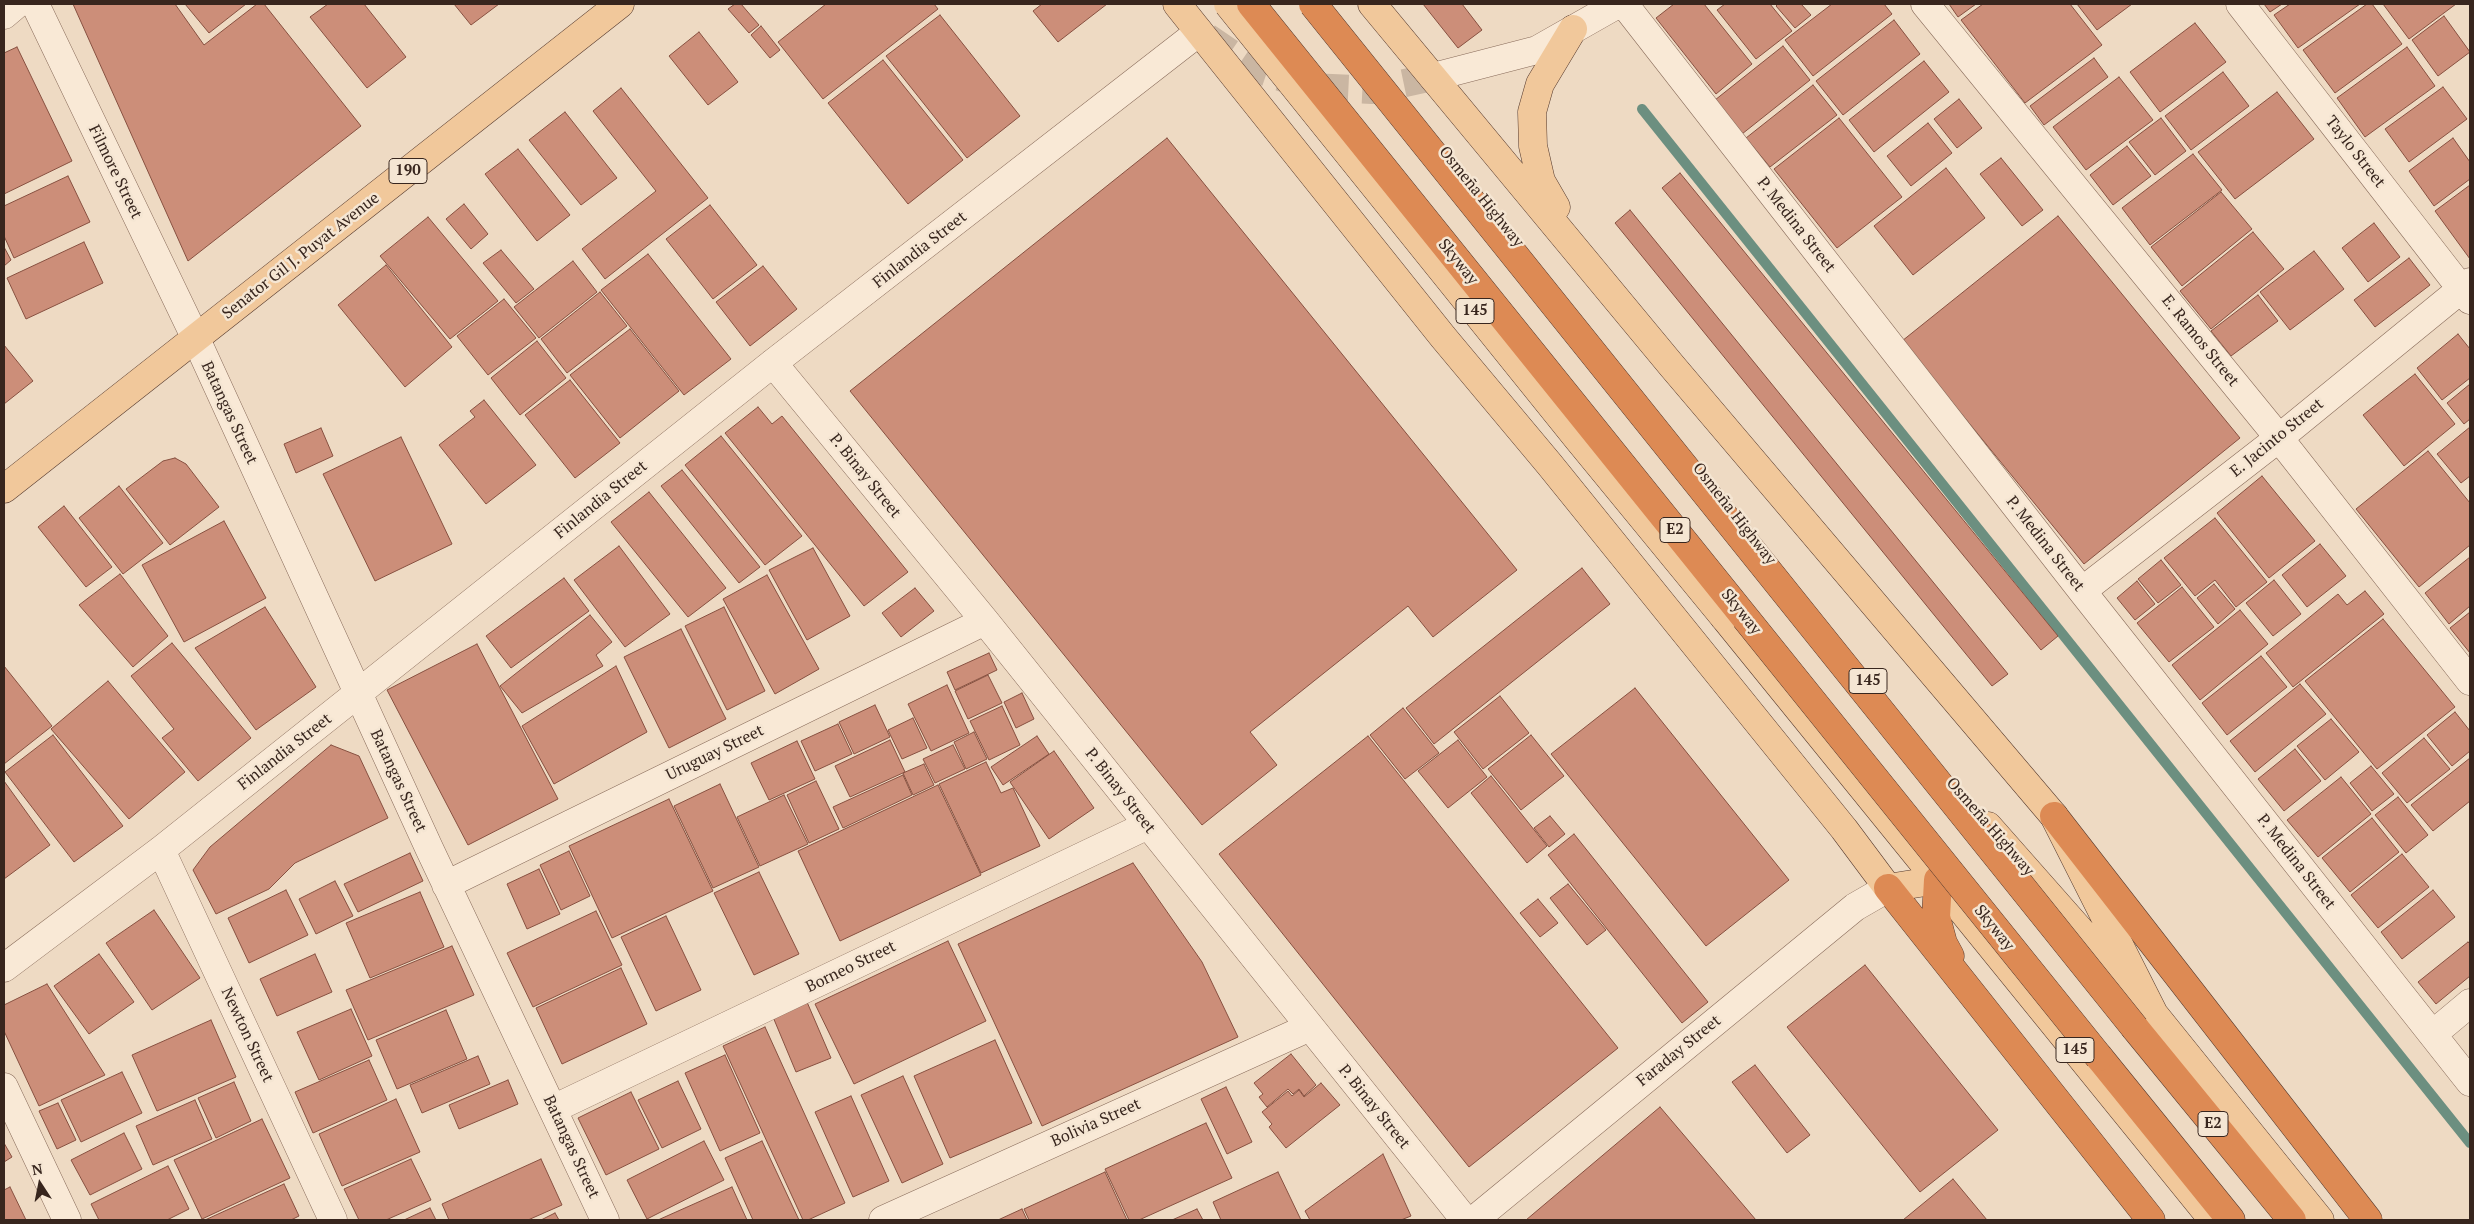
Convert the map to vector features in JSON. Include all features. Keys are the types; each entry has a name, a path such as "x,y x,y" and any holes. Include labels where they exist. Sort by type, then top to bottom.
{"highway":[{"name":"Skyway","path":"1250,4 2231,1220"},
{"name":"E2","path":"1312,4 2292,1220"},
{"path":"2054,816 2323,1165 2368,1220"},
{"path":"1938,880 1936,916 1943,943 1967,990"},
{"path":"1888,888 2150,1220"}],"main road":[{"name":"Senator Gil J. Puyat Avenue","path":"4,489 620,4"},
{"path":"1177,4 1443,337 1550,465 1844,829 1888,888 1938,880"},
{"name":"145","path":"1228,4 1576,438 1724,617 2213,1220"},
{"name":"Osmeña Highway","path":"1325,4 1954,786 2154,1014 2320,1220"},
{"name":"Osmeña Highway","path":"1372,4 1672,366 2054,816 2154,1014"},
{"path":"1573,29 1540,84 1532,112 1533,146 1541,181 1591,266"}],"street":[{"path":"4,15 17,4"},
{"name":"Filmore Street","path":"35,4 196,339"},
{"path":"1433,77 1527,54 1618,4"},
{"name":"P. Medina Street","path":"1624,4 2082,591 2470,1082"},
{"name":"E. Ramos Street","path":"1925,4 2279,438 2470,681"},
{"name":"Taylo Street","path":"2240,4 2467,290"},
{"name":"Finlandia Street","path":"4,968 161,850 773,363 1199,32"},
{"name":"E. Jacinto Street","path":"2082,591 2467,290"},
{"name":"Batangas Street","path":"196,339 446,885 606,1220"},
{"name":"P. Binay Street","path":"773,363 985,621 1465,1220"},
{"name":"Uruguay Street","path":"446,885 985,621"},
{"name":"Borneo Street","path":"553,1109 1148,825"},
{"name":"Newton Street","path":"161,850 333,1220"},
{"name":"Faraday Street","path":"1474,1220 1855,907 1888,888"},
{"path":"2433,1034 2470,1004"},
{"name":"Bolivia Street","path":"883,1220 1310,1027"},
{"path":"4,1087 67,1220"}],"building":[{"path":"73,4 175,4 204,45 257,4 264,4 361,126 188,261"},
{"path":"185,4 246,4 209,33"},
{"path":"328,4 364,4 406,57 367,88 310,17"},
{"path":"454,4 499,4 471,25"},
{"path":"735,4 741,4 759,25 749,33 728,9"},
{"path":"826,4 934,4 938,9 823,99 778,42"},
{"path":"1042,4 1107,4 1058,42 1033,11"},
{"path":"1423,4 1462,4 1482,30 1458,48"},
{"path":"1674,4 1704,4 1752,64 1716,94 1656,18"},
{"path":"1725,4 1770,4 1792,31 1756,59 1717,10"},
{"path":"1778,4 1801,4 1811,15 1795,28 1776,6"},
{"path":"1832,4 1884,4 1892,14 1813,76 1785,40"},
{"path":"1949,4 1976,4 1958,17"},
{"path":"1983,4 2070,4 2102,45 2025,103 1961,20"},
{"path":"2077,4 2132,4 2097,30"},
{"path":"2264,4 2282,4 2270,12"},
{"path":"2290,4 2360,4 2298,48 2274,15"},
{"path":"2367,4 2372,4 2402,44 2335,93 2303,50"},
{"path":"2383,4 2456,4 2409,39"},
{"path":"940,15 1020,116 967,158 886,56"},
{"path":"2444,16 2470,52 2438,76 2412,40"},
{"path":"1894,20 1920,54 1843,115 1816,81"},
{"path":"2195,23 2226,62 2160,112 2130,72"},
{"path":"761,26 780,50 770,58 751,35"},
{"path":"699,32 738,82 708,105 669,56"},
{"path":"1783,46 1810,80 1742,134 1715,100"},
{"path":"17,47 72,161 4,194 4,53"},
{"path":"2407,47 2435,86 2365,137 2337,98"},
{"path":"2094,58 2108,77 2044,125 2030,106"},
{"path":"883,60 963,160 908,204 828,103"},
{"path":"1924,61 1949,92 1874,152 1849,120"},
{"path":"2223,72 2249,106 2191,150 2165,116"},
{"path":"2119,77 2153,120 2086,170 2053,127"},
{"path":"1813,85 1837,115 1770,167 1746,138"},
{"path":"2443,87 2467,119 2409,162 2385,129"},
{"path":"621,88 708,198 605,279 582,249 656,191 593,111"},
{"path":"2277,92 2314,139 2235,199 2198,152"},
{"path":"1959,99 1982,128 1957,148 1934,119"},
{"path":"565,112 617,178 581,205 529,140"},
{"path":"1839,118 1902,197 1837,248 1774,169"},
{"path":"2161,118 2186,151 2155,175 2129,142"},
{"path":"1928,123 1952,153 1911,186 1887,156"},
{"path":"1167,138 1517,570 1433,637 1408,606 1250,732 1277,765 1202,825 850,391"},
{"path":"2453,138 2470,162 2470,179 2434,206 2409,171"},
{"path":"2127,146 2151,176 2113,205 2090,175"},
{"path":"518,149 570,215 537,241 485,174"},
{"path":"2193,154 2222,190 2150,245 2122,208"},
{"path":"2001,158 2043,210 2022,226 1980,174"},
{"path":"1946,168 1985,218 1913,275 1874,226"},
{"path":"1680,173 2058,636 2041,650 1662,188"},
{"path":"68,176 90,222 14,258 4,236 4,206"},
{"path":"2470,185 2470,259 2435,211"},
{"path":"2221,192 2252,229 2182,286 2151,247"},
{"path":"464,204 488,234 471,249 446,219"},
{"path":"710,205 757,265 713,299 666,239"},
{"path":"1630,210 2008,674 1992,686 1615,223"},
{"path":"2058,216 2240,438 2084,564 1902,341"},
{"path":"428,217 498,301 450,339 380,256"},
{"path":"2374,223 2400,257 2368,282 2342,248"},
{"path":"2253,232 2284,269 2211,329 2180,291"},
{"path":"84,242 103,283 26,319 7,278"},
{"path":"4,247 11,260 4,266"},
{"path":"501,250 534,289 516,303 483,263"},
{"path":"2314,251 2344,289 2290,330 2260,292"},
{"path":"648,254 731,359 684,395 601,290"},
{"path":"2409,258 2430,285 2375,327 2354,300"},
{"path":"573,261 597,292 539,338 514,307"},
{"path":"386,265 452,347 405,387 338,305"},
{"path":"763,266 797,309 750,346 716,302"},
{"path":"600,292 627,326 567,373 541,339"},
{"path":"2258,295 2278,321 2231,356 2211,331"},
{"path":"504,299 536,338 488,375 457,336"},
{"path":"630,329 679,391 620,438 570,375"},
{"path":"2458,334 2470,349 2470,378 2442,400 2417,368"},
{"path":"537,341 566,378 520,415 491,378"},
{"path":"4,345 33,381 4,404"},
{"path":"2415,374 2455,424 2404,466 2363,415"},
{"path":"570,380 620,443 575,478 525,415"},
{"path":"2470,384 2470,419 2464,424 2447,403"},
{"path":"484,400 536,465 486,504 439,445 475,417 470,411"},
{"path":"758,407 772,424 782,416 908,572 864,606 725,433"},
{"path":"2470,427 2470,476 2461,483 2437,454"},
{"path":"321,428 333,456 296,473 284,444"},
{"path":"721,436 802,536 765,565 685,465"},
{"path":"401,437 452,544 375,581 323,474"},
{"path":"2428,451 2470,503 2470,545 2419,587 2356,509"},
{"path":"175,458 186,464 219,507 170,545 126,489 163,461"},
{"path":"682,470 760,567 739,583 661,486"},
{"path":"2262,476 2315,541 2269,578 2217,513"},
{"path":"119,486 163,543 123,574 79,518"},
{"path":"649,492 726,588 688,617 611,522"},
{"path":"64,506 112,567 86,587 38,527"},
{"path":"2215,518 2267,582 2236,607 2215,580 2195,596 2164,558"},
{"path":"224,521 266,598 184,642 142,565"},
{"path":"2320,544 2346,576 2307,607 2282,575"},
{"path":"619,546 670,614 625,647 574,580"},
{"path":"813,548 850,616 807,640 769,570"},
{"path":"2470,557 2470,606 2449,624 2425,593"},
{"path":"2161,560 2181,585 2158,603 2138,579"},
{"path":"1582,568 1610,604 1434,744 1406,708"},
{"path":"120,574 168,636 133,667 79,605"},
{"path":"767,575 819,669 775,694 723,599"},
{"path":"564,578 589,611 511,668 486,636"},
{"path":"2274,580 2301,614 2273,636 2246,603"},
{"path":"2137,581 2155,604 2135,620 2117,598"},
{"path":"2214,584 2235,609 2218,624 2197,598"},
{"path":"2182,587 2214,627 2169,662 2137,623"},
{"path":"915,588 934,611 901,637 882,613"},
{"path":"2365,591 2384,614 2293,687 2266,653 2338,594 2347,605"},
{"path":"265,607 316,687 256,730 195,648"},
{"path":"724,607 765,691 727,710 685,626"},
{"path":"2240,610 2268,644 2200,700 2172,665"},
{"path":"2470,612 2470,653 2450,628"},
{"path":"590,615 612,642 596,655 603,666 522,713 500,686"},
{"path":"2383,619 2455,707 2377,769 2305,681"},
{"path":"681,629 726,719 669,748 624,657"},
{"path":"172,643 251,738 198,781 162,738 174,729 131,676"},
{"path":"477,644 558,799 468,845 387,690"},
{"path":"989,653 997,670 955,690 947,672"},
{"path":"2261,656 2287,687 2227,735 2202,703"},
{"path":"4,666 52,726 4,764"},
{"path":"616,666 647,732 554,784 522,726"},
{"path":"988,675 1002,703 968,719 955,691"},
{"path":"108,681 185,772 129,819 51,729"},
{"path":"2300,684 2326,714 2255,772 2230,741"},
{"path":"947,685 969,733 931,751 908,704"},
{"path":"1635,688 1789,880 1706,946 1551,754"},
{"path":"1022,693 1034,719 1016,728 1004,702"},
{"path":"1500,696 1529,733 1483,769 1454,732"},
{"path":"875,705 890,737 854,754 839,722"},
{"path":"1002,706 1020,745 989,760 970,721"},
{"path":"1403,708 1439,753 1405,779 1370,735"},
{"path":"2455,712 2470,731 2470,751 2452,766 2427,735"},
{"path":"913,718 927,748 902,759 888,730"},
{"path":"2331,719 2359,752 2325,780 2297,746"},
{"path":"838,724 852,754 815,771 801,741"},
{"path":"974,732 987,759 966,769 954,742"},
{"path":"53,735 123,826 74,862 5,772"},
{"path":"1531,735 1564,776 1521,810 1488,769"},
{"path":"1037,736 1049,754 1003,785 991,767"},
{"path":"1368,736 1618,1048 1469,1167 1219,854"},
{"path":"2424,738 2450,769 2407,803 2382,773"},
{"path":"890,740 905,772 850,797 835,766"},
{"path":"1458,740 1487,777 1448,808 1418,771"},
{"path":"797,741 815,779 769,800 751,763"},
{"path":"331,745 359,756 388,818 295,863 269,889 216,914 193,870 210,847"},
{"path":"953,745 965,769 935,783 923,759"},
{"path":"2295,749 2321,781 2284,811 2258,779"},
{"path":"1054,751 1094,808 1049,839 1010,782"},
{"path":"2470,758 2470,801 2433,831 2411,805"},
{"path":"986,762 1001,793 1013,788 1040,846 981,873 939,784"},
{"path":"924,764 934,785 913,795 903,773"},
{"path":"2371,766 2394,794 2372,811 2350,783"},
{"path":"903,775 912,795 843,828 833,807"},
{"path":"1491,776 1547,846 1527,863 1471,793"},
{"path":"2341,777 2371,814 2318,857 2287,820"},
{"path":"4,781 50,845 4,879"},
{"path":"816,781 839,829 809,843 787,795"},
{"path":"720,784 759,867 713,888 674,806"},
{"path":"938,785 981,875 840,941 798,851"},
{"path":"784,795 808,844 760,866 737,817"},
{"path":"2398,797 2428,835 2406,853 2375,815"},
{"path":"669,799 713,891 612,938 569,846"},
{"path":"1550,816 1565,834 1549,847 1534,828"},
{"path":"2372,818 2399,852 2350,892 2322,858"},
{"path":"1574,834 1708,1002 1682,1023 1548,855"},
{"path":"569,851 590,896 561,910 540,865"},
{"path":"410,853 423,881 358,912 344,884"},
{"path":"2402,854 2429,887 2378,928 2351,895"},
{"path":"1133,863 1202,962 1238,1037 1042,1126 958,944"},
{"path":"539,869 560,914 527,929 507,884"},
{"path":"759,872 799,954 754,975 714,893"},
{"path":"335,881 353,916 316,934 299,899"},
{"path":"1568,884 1606,930 1587,945 1550,898"},
{"path":"286,890 308,935 249,963 228,918"},
{"path":"2433,890 2455,917 2402,959 2381,932"},
{"path":"420,892 444,947 370,978 346,923"},
{"path":"1538,899 1558,923 1540,937 1520,913"},
{"path":"154,910 200,978 152,1010 106,943"},
{"path":"596,911 622,965 533,1007 507,953"},
{"path":"666,916 701,990 656,1011 621,937"},
{"path":"948,941 986,1021 854,1084 815,1004"},
{"path":"2468,942 2470,944 2470,976 2436,1004 2418,982"},
{"path":"452,946 474,995 368,1040 346,990"},
{"path":"99,954 134,1002 89,1034 54,986"},
{"path":"315,954 332,992 277,1016 260,979"},
{"path":"1865,965 1998,1130 1920,1192 1787,1027"},
{"path":"621,968 647,1024 562,1064 536,1008"},
{"path":"47,984 105,1075 39,1106 4,1031 4,1005"},
{"path":"807,1002 831,1058 796,1072 773,1017"},
{"path":"351,1009 372,1056 319,1080 297,1032"},
{"path":"446,1010 467,1059 397,1089 376,1040"},
{"path":"211,1020 236,1077 157,1111 132,1055"},
{"path":"765,1027 845,1203 808,1220 803,1220 723,1046"},
{"path":"995,1040 1032,1123 950,1158 914,1076"},
{"path":"1291,1054 1316,1085 1304,1096 1299,1089 1293,1094 1288,1089 1267,1107 1259,1097 1263,1094 1254,1083"},
{"path":"725,1055 760,1133 720,1151 685,1073"},
{"path":"478,1056 490,1084 422,1113 410,1085"},
{"path":"369,1060 387,1100 313,1133 295,1092"},
{"path":"1755,1065 1810,1135 1787,1153 1732,1082"},
{"path":"122,1072 142,1113 81,1142 61,1100"},
{"path":"903,1076 943,1164 902,1183 861,1095"},
{"path":"508,1080 518,1104 459,1129 449,1105"},
{"path":"678,1081 701,1129 662,1148 638,1100"},
{"path":"234,1082 251,1121 216,1138 198,1098"},
{"path":"1321,1083 1340,1105 1286,1148 1269,1127 1272,1124 1262,1112 1288,1091 1292,1096 1299,1090 1304,1097"},
{"path":"1226,1087 1252,1142 1227,1154 1201,1099"},
{"path":"631,1092 659,1149 606,1175 578,1118"},
{"path":"851,1096 889,1181 853,1197 815,1112"},
{"path":"396,1099 420,1152 342,1186 319,1134"},
{"path":"195,1100 212,1139 153,1165 136,1126"},
{"path":"58,1103 76,1140 57,1149 39,1111"},
{"path":"1660,1107 1756,1220 1526,1220"},
{"path":"262,1119 290,1178 202,1219 174,1160"},
{"path":"1206,1123 1232,1178 1139,1220 1129,1220 1105,1169"},
{"path":"124,1133 142,1169 90,1195 71,1160"},
{"path":"704,1141 724,1180 647,1219 627,1180"},
{"path":"762,1141 799,1220 753,1220 725,1158"},
{"path":"4,1143 12,1157 4,1162"},
{"path":"1383,1154 1411,1216 1401,1220 1310,1220 1305,1211"},
{"path":"411,1159 431,1200 386,1220 359,1220 344,1189"},
{"path":"541,1159 562,1205 528,1220 449,1220 442,1204"},
{"path":"168,1166 189,1209 167,1220 99,1220 91,1204"},
{"path":"1105,1172 1127,1220 1029,1220 1024,1209"},
{"path":"1278,1172 1301,1220 1221,1220 1213,1202"},
{"path":"1953,1179 1987,1220 1903,1220"},
{"path":"284,1184 299,1216 291,1220 205,1220"},
{"path":"10,1187 26,1220 4,1220 4,1190"},
{"path":"732,1187 747,1220 658,1220"},
{"path":"430,1208 436,1220 404,1220"},
{"path":"1022,1209 1027,1220 998,1220"},
{"path":"1197,1209 1203,1220 1172,1220"},
{"path":"555,1213 559,1220 541,1220"}],"waterway":[{"path":"1642,109 2470,1143"}],"tunnel":[{"path":"1207,37 1251,67 1310,87 1372,90 1433,77"}]}
